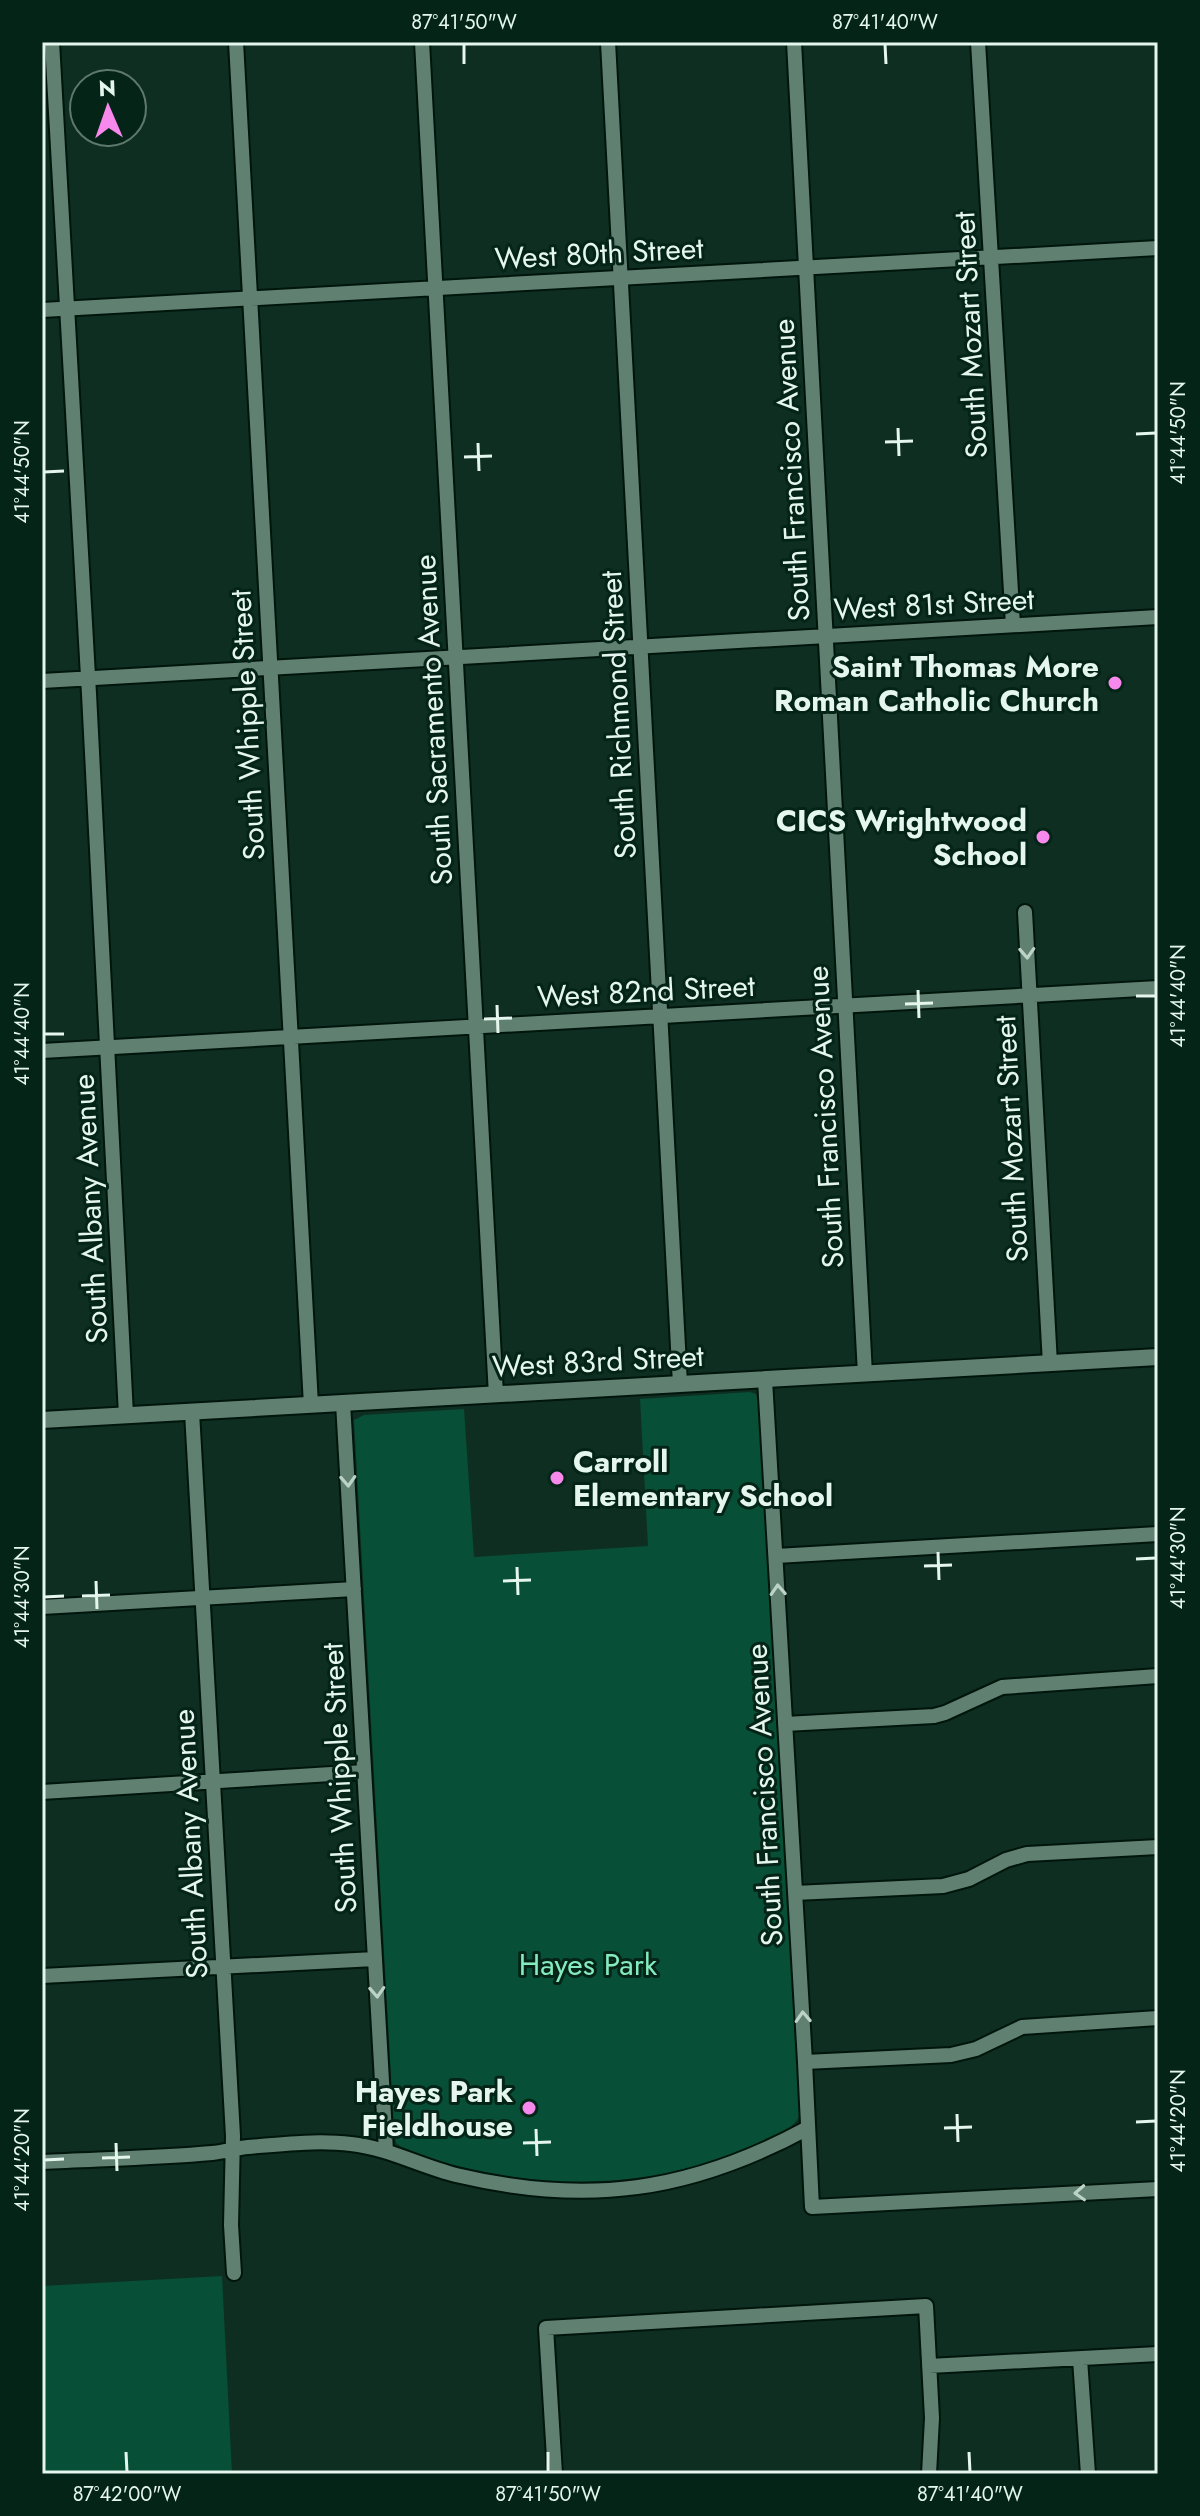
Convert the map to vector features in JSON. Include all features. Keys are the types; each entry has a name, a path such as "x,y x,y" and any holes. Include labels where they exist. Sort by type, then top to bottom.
{"street":[{"name":"South Albany Avenue","path":"52,42 126,1415"},
{"name":"South Whipple Street","path":"236,42 311,1405"},
{"name":"South Sacramento Avenue","path":"422,42 496,1395"},
{"name":"South Richmond Street","path":"608,42 680,1384"},
{"name":"South Francisco Avenue","path":"794,42 865,1374"},
{"name":"South Mozart Street","path":"978,42 1013,625"},
{"name":"West 80th Street","path":"42,310 1158,248"},
{"name":"West 81st Street","path":"42,681 1158,617"},
{"name":"South Mozart Street","path":"1025,912 1050,1364"},
{"name":"West 82nd Street","path":"42,1051 1158,988"},
{"name":"West 83rd Street","path":"42,1420 1158,1357"},
{"name":"South Francisco Avenue","path":"765,1380 812,2207 1158,2189"},
{"name":"South Whipple Street","path":"343,1403 386,2151"},
{"name":"South Albany Avenue","path":"192,1412 232,2149 234,2273"},
{"path":"776,1556 1158,1534"},
{"path":"42,1607 354,1589"},
{"path":"785,1724 934,1716 1002,1687 1158,1676"},
{"path":"42,1792 364,1772"},
{"path":"795,1893 943,1886 969,1879 1006,1860 1027,1854 1158,1847"},
{"path":"42,1976 375,1959"},
{"path":"805,2062 951,2055 976,2049 1022,2027 1158,2018"},
{"path":"42,2162 214,2153 323,2142 386,2151 422,2165 491,2183 559,2191 606,2190 664,2184 690,2177 773,2147 808,2128"},
{"path":"555,2474 546,2328 926,2306 932,2418 929,2474"},
{"path":"929,2366 1158,2354"},
{"path":"1080,2359 1088,2474"}],"green space":[{"name":"Hayes Park","path":"756,1394 758,1401 801,2111 798,2118 775,2136 712,2162 668,2173 623,2179 577,2182 486,2173 400,2146 396,2143 394,2130 354,1420 364,1415 464,1409 474,1557 648,1546 640,1399"},
{"path":"222,2276 232,2474 42,2474 42,2286"}],"place":[{"name":"Saint Thomas More Roman Catholic Church","path":"1115,683"},
{"name":"CICS Wrightwood School","path":"1043,837"},
{"name":"Carroll Elementary School","path":"557,1478"},
{"name":"Hayes Park Fieldhouse","path":"529,2108"}]}
